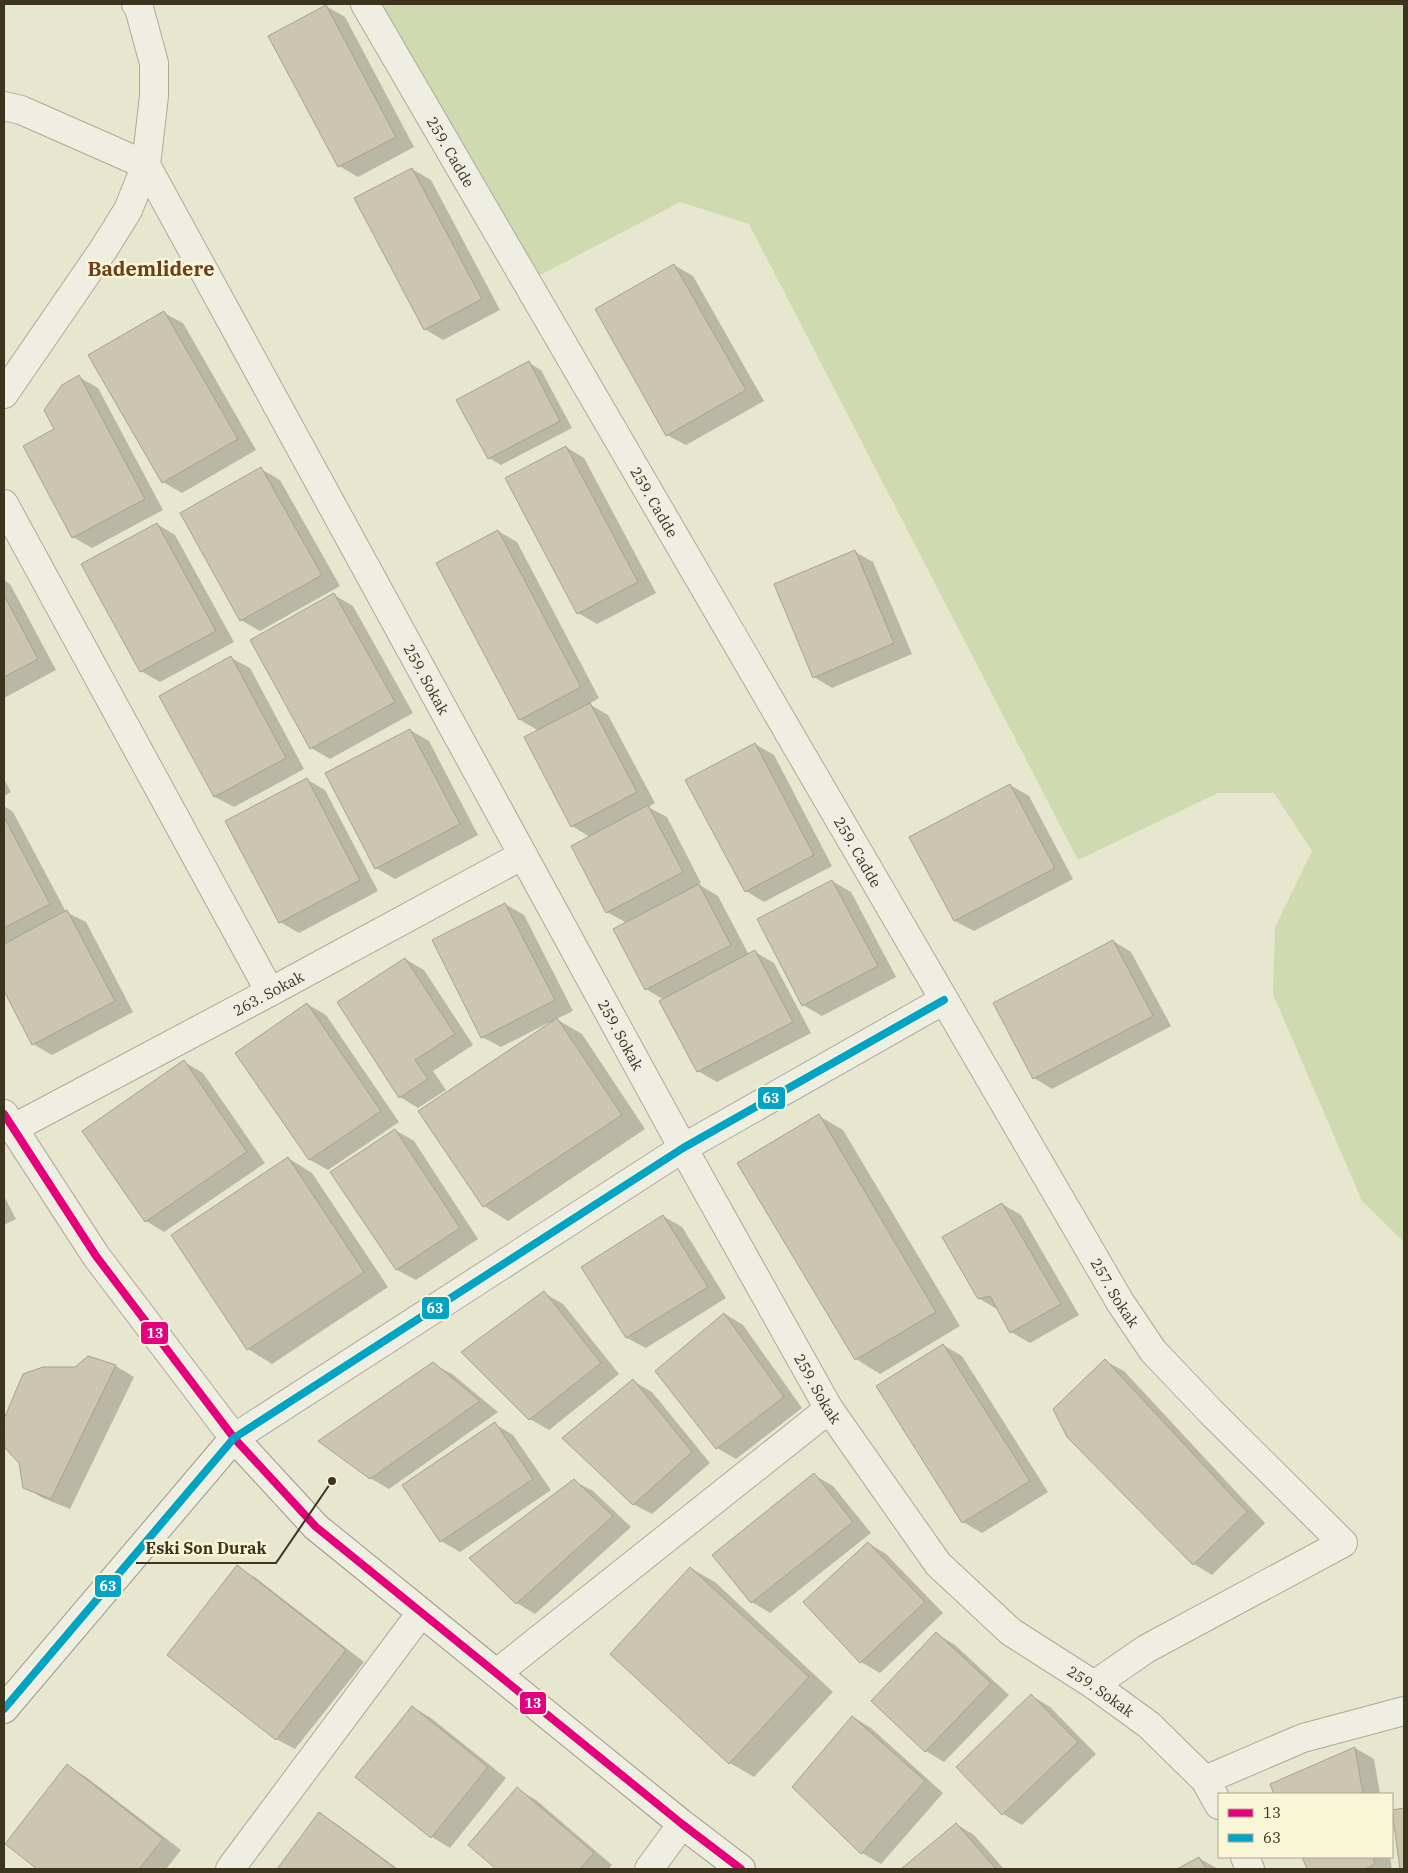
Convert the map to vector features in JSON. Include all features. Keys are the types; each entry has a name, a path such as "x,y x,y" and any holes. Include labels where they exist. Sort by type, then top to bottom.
{"street":[{"path":"4,394 105,247 128,210 146,165 154,96 154,63 139,8 136,4"},
{"name":"259. Cadde","path":"365,4 944,1000"},
{"path":"4,106 22,110 146,165"},
{"name":"259. Sokak","path":"146,165 682,1148 829,1409 938,1564 1011,1632 1094,1685 1149,1725 1205,1780 1218,1803"},
{"path":"4,504 270,992"},
{"name":"263. Sokak","path":"8,1121 270,992 523,855"},
{"path":"4,1709 234,1438 682,1148 944,1000"},
{"name":"257. Sokak","path":"944,1000 1120,1302 1153,1351 1212,1413 1343,1542 1146,1649 1094,1685"},
{"path":"8,1121 96,1256 234,1438 316,1527 682,1824 741,1869"},
{"path":"497,1673 829,1409"},
{"path":"230,1869 420,1613"},
{"path":"1205,1780 1303,1738 1404,1711"},
{"path":"649,1869 682,1824"}],"green space":[{"path":"365,4 1404,4 1404,1242 1362,1201 1273,994 1275,927 1312,851 1274,793 1218,793 1078,860 749,224 680,202 527,282"}],"building":[{"path":"326,5 396,137 338,167 268,36"},
{"path":"412,168 482,299 424,330 354,198"},
{"path":"674,264 746,390 666,436 595,309"},
{"path":"164,311 238,439 162,483 88,355"},
{"path":"529,361 560,421 488,459 456,400"},
{"path":"79,375 145,499 72,538 23,446 54,429 44,410 62,385"},
{"path":"566,446 638,582 577,614 505,478"},
{"path":"261,467 322,575 240,621 180,513"},
{"path":"157,523 216,631 140,672 81,564"},
{"path":"498,530 581,687 519,720 436,563"},
{"path":"855,550 894,643 813,678 774,584"},
{"path":"334,593 395,702 310,749 250,640"},
{"path":"4,595 38,659 4,677"},
{"path":"231,656 286,758 214,797 159,696"},
{"path":"590,703 637,792 571,827 524,737"},
{"path":"410,729 460,824 375,869 325,773"},
{"path":"755,743 814,855 745,892 685,780"},
{"path":"307,778 360,880 279,923 225,821"},
{"path":"1010,784 1055,868 954,921 909,837"},
{"path":"648,805 683,872 606,913 571,846"},
{"path":"4,817 50,904 4,928"},
{"path":"832,880 878,966 802,1006 757,919"},
{"path":"699,884 731,945 645,990 613,929"},
{"path":"505,903 555,1000 481,1038 432,940"},
{"path":"67,910 115,1001 32,1045 4,991 4,944"},
{"path":"1113,940 1153,1016 1033,1079 993,1003"},
{"path":"755,950 793,1022 697,1072 659,1001"},
{"path":"405,958 455,1034 415,1060 428,1079 399,1098 337,1002"},
{"path":"307,1003 381,1111 309,1160 235,1053"},
{"path":"557,1018 622,1115 483,1207 418,1111"},
{"path":"184,1060 247,1152 145,1222 82,1131"},
{"path":"819,1114 936,1312 855,1360 737,1163"},
{"path":"395,1129 460,1228 396,1270 330,1172"},
{"path":"288,1157 364,1272 247,1350 171,1235"},
{"path":"1002,1203 1061,1304 1010,1333 990,1296 978,1299 942,1237"},
{"path":"663,1215 708,1287 626,1338 581,1267"},
{"path":"544,1291 601,1363 529,1420 461,1352"},
{"path":"724,1313 784,1397 716,1449 655,1371"},
{"path":"943,1344 1030,1481 962,1523 876,1386"},
{"path":"88,1356 116,1365 51,1499 23,1488 19,1463 5,1448 4,1419 23,1374 43,1367 75,1367"},
{"path":"1105,1359 1247,1512 1193,1565 1067,1437 1053,1409"},
{"path":"433,1362 480,1401 370,1479 318,1441"},
{"path":"633,1379 692,1452 633,1505 562,1438"},
{"path":"495,1422 533,1479 440,1542 402,1485"},
{"path":"814,1473 853,1522 751,1603 712,1555"},
{"path":"574,1479 613,1516 516,1604 469,1558"},
{"path":"868,1542 925,1602 860,1663 803,1602"},
{"path":"237,1565 346,1650 276,1740 167,1655"},
{"path":"690,1567 809,1677 729,1764 610,1654"},
{"path":"936,1632 991,1683 925,1752 871,1701"},
{"path":"1031,1694 1078,1742 1002,1815 956,1767"},
{"path":"412,1706 488,1767 431,1838 355,1777"},
{"path":"852,1716 925,1781 861,1854 792,1787"},
{"path":"1355,1747 1363,1793 1274,1793 1270,1784"},
{"path":"67,1764 163,1839 139,1869 37,1869 5,1844"},
{"path":"517,1787 594,1853 580,1869 496,1869 468,1845"},
{"path":"1404,1808 1404,1869 1400,1869 1393,1810"},
{"path":"319,1812 396,1869 277,1869"},
{"path":"956,1823 996,1869 901,1869"},
{"path":"1199,1857 1206,1869 1177,1869"},
{"path":"1302,1858 1373,1858 1375,1864 1365,1869 1307,1869"}],"transit line":[{"name":"63","path":"4,1709 234,1438 683,1148 944,1000"},
{"name":"13","path":"4,1114 96,1256 234,1438 316,1527 682,1824 741,1869"}],"place":[{"name":"Eski Son Durak","path":"332,1481"}],"district":[{"name":"Bademlidere","path":"151,268"}]}
